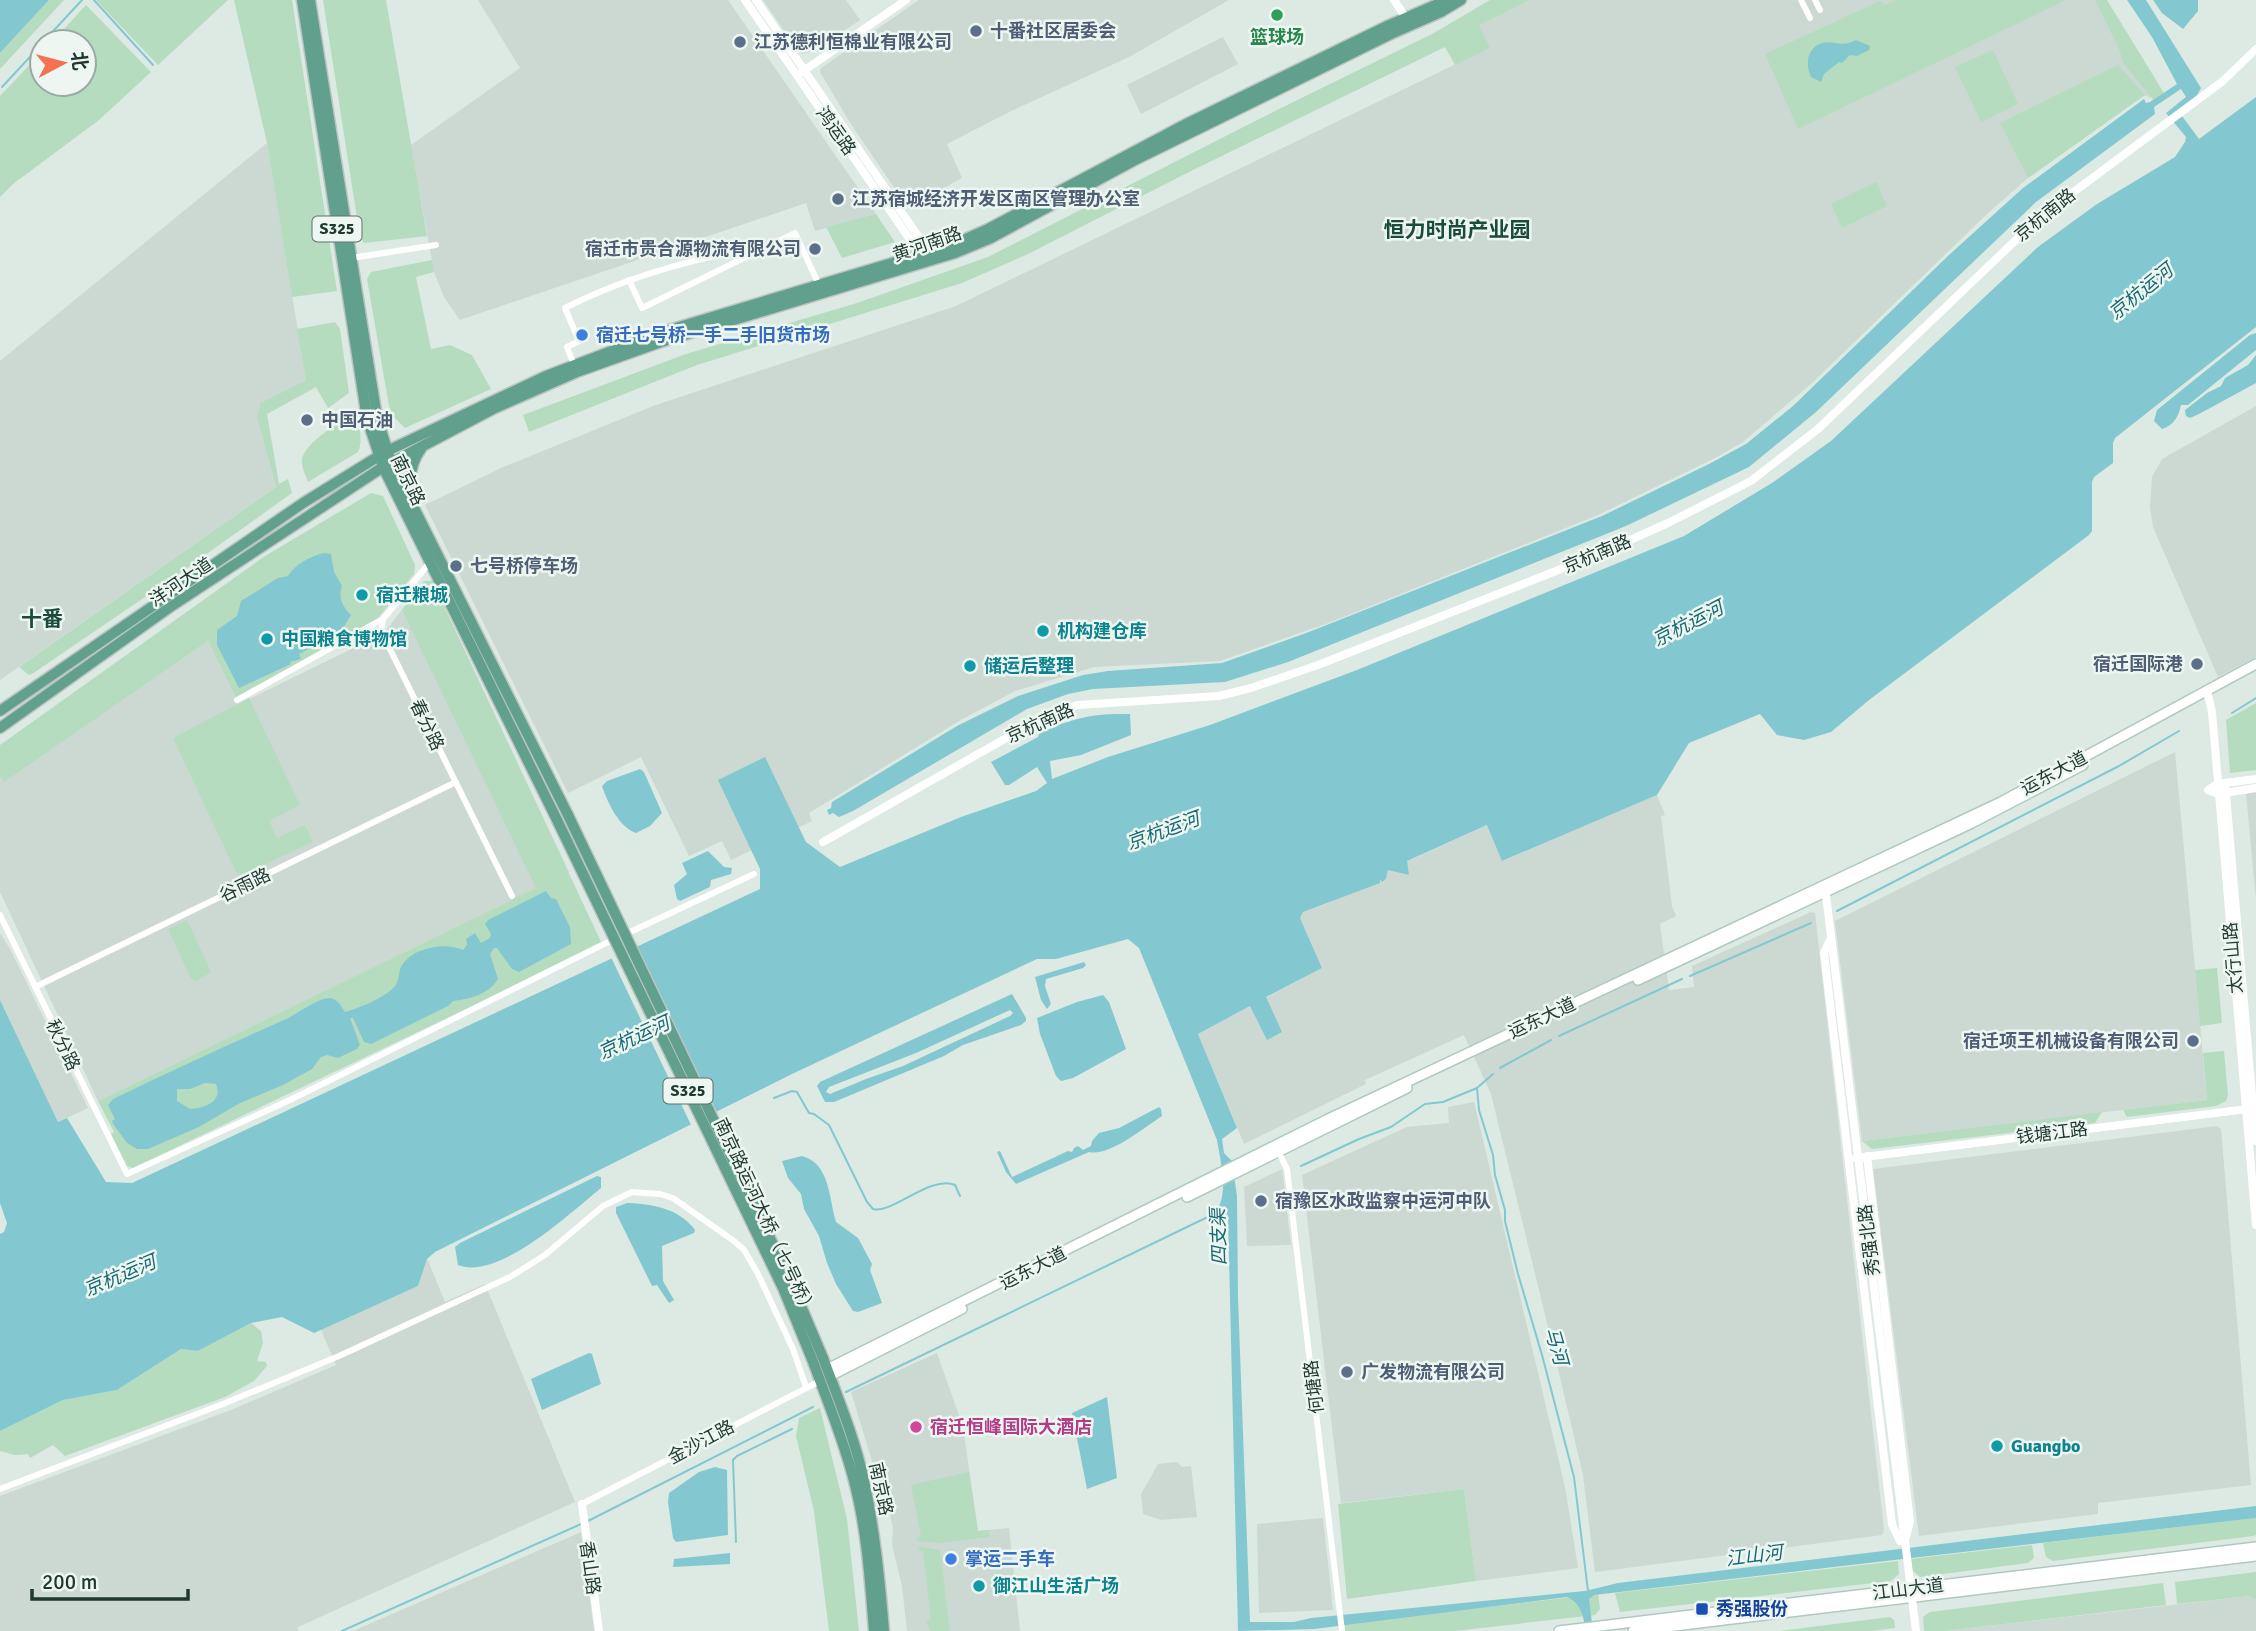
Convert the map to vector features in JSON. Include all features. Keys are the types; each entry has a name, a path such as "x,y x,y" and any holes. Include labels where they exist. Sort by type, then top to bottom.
{"main road":[{"name":"南京路","path":"302,0 383,453 430,562 557,820"},
{"name":"南京路","path":"310,0 347,258"},
{"name":"黄河南路","path":"387,464 516,399 577,372 661,342 989,239 1145,155 1391,34 1447,0"},
{"name":"黄河南路","path":"1410,22 1461,0"},
{"name":"黄河南路","path":"383,453 574,365 659,333 819,285 927,258"},
{"path":"424,444 412,466 411,485 444,560 445,568"},
{"name":"洋河大道","path":"0,711 303,503 383,453"},
{"name":"南京路","path":"387,464 445,568 568,815"},
{"name":"洋河大道","path":"0,728 173,605 387,464"},
{"name":"运东大道","path":"2208,694 2256,664"},
{"name":"运东大道","path":"825,1375 1277,1149 2001,802 2256,670"},
{"name":"南京路运河大桥（七号桥）","path":"568,815 790,1280 818,1361"},
{"name":"南京路运河大桥（七号桥）","path":"557,820 818,1361"},
{"name":"南京路","path":"818,1361 852,1438 870,1507 884,1631"},
{"name":"南京路","path":"825,1375 860,1507 874,1631"},
{"name":"江山大道","path":"1633,1631 2256,1547"},
{"name":"江山大道","path":"1559,1631 2256,1556"}],"street":[{"name":"鸿运路","path":"745,0 801,73"},
{"name":"鸿运路","path":"756,0 801,73 927,258"},
{"path":"801,73 906,0"},
{"path":"1394,0 1410,22"},
{"path":"1801,0 1810,18"},
{"path":"1815,0 1820,10"},
{"name":"京杭南路","path":"823,842 1024,728 1058,712 1077,705 1219,696 1251,688 1331,660 1599,554 1751,481 1827,420 2040,217 2223,81 2256,49"},
{"path":"629,280 642,308 795,233 819,285"},
{"path":"347,258 436,245"},
{"path":"574,365 568,347 579,341 565,308 629,280 706,257 742,250 750,256"},
{"path":"237,699 383,619 430,562"},
{"path":"367,628 381,631 383,619"},
{"name":"春分路","path":"381,631 512,896"},
{"name":"太行山路","path":"2208,694 2221,783 2256,1141"},
{"path":"2256,779 2221,783 2208,790 2222,793 2256,788"},
{"name":"谷雨路","path":"35,987 456,782"},
{"name":"秋分路","path":"0,915 127,1174 290,1100 598,947 754,874"},
{"path":"1823,888 1910,1521 1903,1541 1913,1631"},
{"path":"1823,888 1858,1157 1892,1524 1903,1541"},
{"name":"太行山路","path":"2252,1108 2256,1225"},
{"name":"钱塘江路","path":"1858,1157 2252,1108"},
{"name":"何塘路","path":"1277,1149 1287,1169 1342,1630"},
{"path":"0,1489 248,1394 339,1356 510,1277 545,1255 603,1206 632,1192 673,1198 744,1250 793,1349 806,1387"},
{"name":"金沙江路","path":"582,1504 825,1375"},
{"name":"香山路","path":"582,1504 599,1631"}],"shaded area":[{"name":"江苏德利恒棉业有限公司","path":"478,0 728,0 876,214 815,231 806,203 460,320 444,297 434,272 411,145 520,68"},
{"path":"763,0 846,0 860,20 814,51 802,54"},
{"path":"919,0 1229,0 1129,57 1009,112 947,144 962,178 908,208 849,121 820,72 821,68"},
{"path":"1530,0 2107,0 2157,104 2144,95 2028,178 1988,213 1812,383 1743,442 1598,515 1331,622 1220,661 1094,667 1015,691 959,721 809,813 812,821 731,860 722,841 689,856 641,757 568,793 425,505 501,468 653,406 956,306 1489,48 1478,25"},
{"path":"1223,37 1238,64 1141,114 1127,85"},
{"path":"267,143 306,380 260,403 257,418 276,487 0,680 0,361"},
{"path":"2256,406 2256,657 2218,677 2153,527 2150,507 2152,477 2162,459"},
{"path":"424,581 432,581 569,872 98,1101 0,892 0,776 4,781 208,641 239,704 384,633"},
{"path":"2175,752 2207,1100 1862,1141 1835,921"},
{"path":"2256,792 2256,899 2246,794"},
{"path":"1657,795 1665,815 1661,816 1672,906 1676,916 1660,924 1669,990 1694,987 1692,966 1811,912 1815,913 1884,1530 1882,1535 1595,1572 1583,1475 1550,1335 1491,1094 1464,1035 1365,1080 1366,1084 1244,1144 1198,1034 1322,968 1300,918 1303,912 1380,878 1382,881 1386,880 1388,870 1488,825 1503,861"},
{"path":"0,933 88,1108 58,1122 0,1000"},
{"path":"1474,1102 1565,1487 1578,1568 1476,1581 1464,1489 1341,1503 1302,1175 1407,1127 1449,1123 1448,1107"},
{"path":"2217,1126 2221,1129 2251,1485 2098,1503 2098,1514 1919,1536 1873,1169"},
{"path":"1282,1169 1291,1245 1247,1246 1244,1187"},
{"path":"427,1258 445,1302 485,1284 575,1502 298,1627 298,1631 0,1631 0,1496 231,1410 336,1365 321,1330 418,1286"},
{"path":"937,1353 963,1427 978,1531 1009,1528 1020,1631 907,1631 888,1505 882,1494 851,1392"},
{"path":"1177,1462 1182,1467 1191,1466 1197,1517 1161,1520 1143,1514 1141,1494 1158,1464"},
{"path":"1323,1518 1333,1610 1259,1613 1257,1524"},
{"path":"581,1532 594,1631 353,1631"},
{"path":"2250,1596 2256,1600 2256,1631 1944,1631"}],"green space":[{"path":"49,0 64,0 38,28 28,28 28,39 0,69 0,53"},
{"path":"96,0 228,0 158,65"},
{"path":"234,0 292,0 337,291 292,297 267,143"},
{"path":"323,0 386,0 427,236 364,243 360,237"},
{"path":"1490,0 1530,0 1479,25 1490,48 1455,65 1445,47 1028,254 962,283 697,365 529,432 523,415 686,354 857,303 988,257 1432,34"},
{"path":"1896,0 2066,0 1798,129 1765,54 1880,1 1885,5"},
{"path":"2095,0 2107,0 2167,98 2157,104 2124,64"},
{"path":"86,5 151,72 99,120 13,184 0,197 0,96 28,67 28,98 98,98 98,28 65,28"},
{"path":"1993,50 2018,104 1981,122 1955,67"},
{"path":"2118,65 2145,95 2028,178 2000,123"},
{"path":"1876,182 1887,206 1842,228 1831,204"},
{"path":"876,214 895,242 842,258 826,227"},
{"path":"432,260 434,272 416,277 431,349 450,345 472,355 491,389 405,428 393,416 389,406 367,279 371,272"},
{"path":"335,322 340,329 349,393 328,408 316,387 267,414 279,484 288,479 292,493 32,674 29,675 19,667 276,487 257,418 260,403 306,380 297,329"},
{"path":"354,413 360,432 358,452 308,482 302,466 304,454 323,434"},
{"path":"371,493 383,496 415,565 414,574 378,618 236,698 208,641 4,782 0,776 0,745 265,556"},
{"path":"424,581 432,581 602,944 133,1168 127,1166 98,1101 536,888 402,610"},
{"path":"249,698 300,805 269,821 277,838 305,825 313,842 241,875 236,872 173,738"},
{"path":"2256,703 2256,770 2230,773 2226,720"},
{"path":"187,920 211,972 197,981 191,979 168,929"},
{"path":"2217,968 2222,1023 2200,1026 2195,970"},
{"path":"2224,1051 2228,1096 2226,1101 2216,1106 2127,1117 2123,1110 2207,1100 2203,1053"},
{"path":"2102,1112 2095,1123 1872,1149 1862,1141"},
{"path":"251,1323 261,1331 263,1343 257,1361 266,1362 267,1366 254,1381 225,1397 65,1456 53,1445 30,1458 28,1454 15,1455 0,1451 0,1431 63,1400 117,1390 181,1349 198,1351"},
{"path":"820,1408 847,1519 859,1631 829,1631 814,1511 796,1436 799,1418"},
{"path":"969,1472 978,1531 989,1530 990,1537 940,1543 918,1541 917,1537 921,1536 911,1485"},
{"path":"1464,1489 1476,1581 1347,1599 1338,1504"},
{"path":"2256,1518 2256,1535 2253,1536 2053,1561 2046,1557 2043,1543"},
{"path":"2032,1545 2034,1558 2028,1563 1920,1577 1913,1571 1910,1559"},
{"path":"918,1548 940,1550 950,1631 930,1631 926,1620 931,1619 923,1551"},
{"path":"1898,1561 1899,1574 1891,1581 1620,1612 1615,1593"},
{"path":"2256,1572 2256,1600 2249,1596 2177,1604 2175,1582"},
{"path":"2163,1583 2166,1605 1944,1631 1924,1631 1923,1617 1930,1612"},
{"path":"1598,1594 1600,1609 1595,1615 1455,1631 1345,1631 1345,1624 1351,1623"},
{"path":"1890,1617 1894,1620 1895,1628 1872,1631 1779,1631"}],"water":[{"path":"0,0 49,0 0,53"},
{"name":"京杭运河","path":"2127,0 2146,0 2201,88 2194,101 2179,112 2199,139 2256,97 2256,327 2115,438 2113,463 2094,477 2092,482 2092,531 2089,535 1869,700 1831,732 1804,740 1777,735 1760,714 1689,743 1657,795 1502,861 1487,825 1407,861 1409,875 1388,870 1386,879 1382,882 1380,879 1380,883 1303,912 1300,918 1322,968 1266,997 1282,1032 1267,1040 1250,1006 1198,1034 1237,1128 1222,1139 1224,1153 1232,1161 1237,1196 1238,1298 1250,1622 1294,1622 1311,1618 1585,1591 1618,1583 2256,1506 2256,1518 1594,1595 1589,1599 1593,1631 1586,1631 1579,1607 1567,1597 1314,1629 1238,1631 1228,1216 1226,1213 1219,1213 1217,1209 1221,1202 1223,1185 1217,1140 1139,948 1128,939 1056,959 1037,959 792,1074 435,1252 427,1259 418,1286 321,1330 314,1333 282,1317 251,1323 198,1351 181,1349 117,1390 63,1400 0,1431 0,1234 4,1232 7,1223 0,1203 0,1000 58,1122 67,1118 106,1182 132,1183 760,889 760,869 718,780 765,757 806,842 840,867 961,817 1036,791 1047,783 1037,767 1005,785 991,762 1038,737 1040,732 1084,717 1130,714 1131,735 1081,755 1050,761 1052,779 1108,757 1210,725 1357,670 1684,536 1772,483 1831,441 2038,247 2097,204 2175,157 2186,137 2166,113 2186,97 2181,89 2154,107 2155,114 2036,202 1816,412 1749,467 1626,526 1288,662 1225,682 1093,689 1068,694 1027,709 853,811 839,817 833,813 829,815 827,810 831,808 832,802 957,726 1018,696 1083,675 1222,663 1309,632 1602,516 1746,444 1793,406 1949,255 2023,188 2144,99 2146,103 2150,102 2177,84 2152,37"},
{"path":"2153,0 2198,0 2198,11 2183,29 2162,13"},
{"path":"1856,40 1870,46 1869,50 1857,56 1850,55 1842,63 1839,62 1824,74 1821,82 1811,77 1809,57 1817,45"},
{"path":"2256,333 2256,350 2188,405 2181,405 2172,423 2162,429 2154,421 2157,410 2250,335"},
{"path":"2256,355 2256,383 2199,414 2190,418 2186,416 2185,410 2221,386 2225,378 2248,365"},
{"path":"324,553 331,554 334,572 342,586 342,601 351,615 340,633 299,654 301,659 239,688 217,645 217,630 237,616 241,601 278,578 288,576 304,561"},
{"path":"640,769 644,772 662,813 650,826 636,833 620,821 602,786 607,781"},
{"path":"708,851 724,867 732,868 731,874 711,880 710,887 680,901 677,899 674,885 687,874 682,863"},
{"path":"546,891 551,898 556,899 570,927 571,944 519,972 512,969 497,948 494,948 490,954 498,979 484,992 453,1001 448,1006 371,1044 364,1042 353,1018 350,1018 360,1045 357,1049 338,1058 327,1055 321,1057 312,1069 283,1085 240,1103 199,1127 148,1149 137,1149 127,1143 113,1124 115,1119 108,1105 113,1099 325,999 333,999 345,1012 372,1002 395,986 402,965 414,954 439,946 463,950 467,945 466,939 475,933 481,943 490,938 491,934 485,924","holes":["205,1083 216,1084 218,1090 215,1100 207,1105 190,1109 177,1101 177,1089 190,1089"]},
{"path":"1084,962 1086,965 1083,968 1046,979 1045,986 1051,1004 1047,1009 1041,1000 1035,977"},
{"path":"1012,994 1026,1018 1021,1025 963,1045 944,1056 834,1102 825,1102 817,1086 820,1082","holes":["1010,1010 1013,1013 903,1066 830,1094 826,1092 829,1087 916,1053"]},
{"path":"1103,995 1109,1002 1126,1049 1073,1078 1061,1081 1056,1076 1040,1034 1037,1018"},
{"path":"1159,1107 1162,1116 1116,1146 1089,1152 1016,1184 1006,1172 997,1152 1000,1151 1012,1177 1068,1151 1072,1152 1078,1146 1083,1150 1091,1146 1099,1133 1119,1128"},
{"path":"802,1156 818,1166 823,1174 836,1222 858,1238 872,1264 870,1270 882,1303 858,1312 853,1311 836,1284 819,1236 804,1209 801,1194 788,1178 782,1161"},
{"path":"597,1176 601,1177 601,1188 534,1242 493,1263 475,1267 458,1265 455,1247 460,1243"},
{"path":"627,1203 655,1206 673,1212 695,1230 694,1233 662,1246 663,1281 674,1300 669,1303 657,1285 652,1286 616,1213 616,1207"},
{"path":"592,1354 601,1384 542,1410 531,1379"},
{"path":"1107,1397 1117,1478 1087,1489 1072,1413"},
{"path":"715,1467 727,1470 728,1535 676,1542 673,1538 669,1493 699,1472"},
{"path":"730,1553 730,1564 673,1567 674,1559"}],"pier":[{"path":"635,943 717,1115 692,1127 610,955"}],"waterway":[{"path":"56,28 82,0"},
{"path":"94,0 153,65"},
{"path":"2,87 28,59"},
{"path":"2232,713 2256,698"},
{"path":"1837,911 2119,766 2179,731"},
{"path":"1690,976 1811,923"},
{"path":"1559,1036 1682,979"},
{"path":"1500,1068 1551,1040"},
{"path":"1301,1166 1391,1127 1425,1104 1443,1102 1477,1088 1493,1074"},
{"name":"马河","path":"1477,1088 1479,1110 1493,1155 1495,1175 1518,1274 1574,1477 1588,1591"},
{"path":"774,1098 792,1091 797,1092 809,1113 829,1125 873,1209 890,1206 923,1189 946,1183 955,1185 960,1196"},
{"name":"四支渠","path":"846,1392 1218,1212"},
{"path":"586,1522 813,1407"},
{"path":"736,1542 733,1460 792,1429"},
{"path":"342,1631 581,1524"}],"place":[{"name":"篮球场","path":"1277,15"},
{"name":"十番社区居委会","path":"976,31"},
{"name":"江苏德利恒棉业有限公司","path":"740,42"},
{"name":"江苏宿城经济开发区南区管理办公室","path":"838,199"},
{"name":"宿迁市贵合源物流有限公司","path":"815,249"},
{"name":"宿迁七号桥一手二手旧货市场","path":"582,335"},
{"name":"中国石油","path":"307,420"},
{"name":"七号桥停车场","path":"456,566"},
{"name":"宿迁粮城","path":"362,595"},
{"name":"机构建仓库","path":"1043,631"},
{"name":"中国粮食博物馆","path":"267,639"},
{"name":"宿迁国际港","path":"2197,664"},
{"name":"储运后整理","path":"970,666"},
{"name":"宿迁项王机械设备有限公司","path":"2193,1041"},
{"name":"宿豫区水政监察中运河中队","path":"1261,1201"},
{"name":"广发物流有限公司","path":"1347,1372"},
{"name":"宿迁恒峰国际大酒店","path":"916,1427"},
{"name":"Guangbo","path":"1997,1446"},
{"name":"掌运二手车","path":"951,1559"},
{"name":"御江山生活广场","path":"979,1586"},
{"name":"秀强股份","path":"1702,1609"}],"district":[{"name":"恒力时尚产业园","path":"1457,230"},
{"name":"十番","path":"42,619"}],"water label":[{"name":"江山河","path":"1754,1556"}]}
